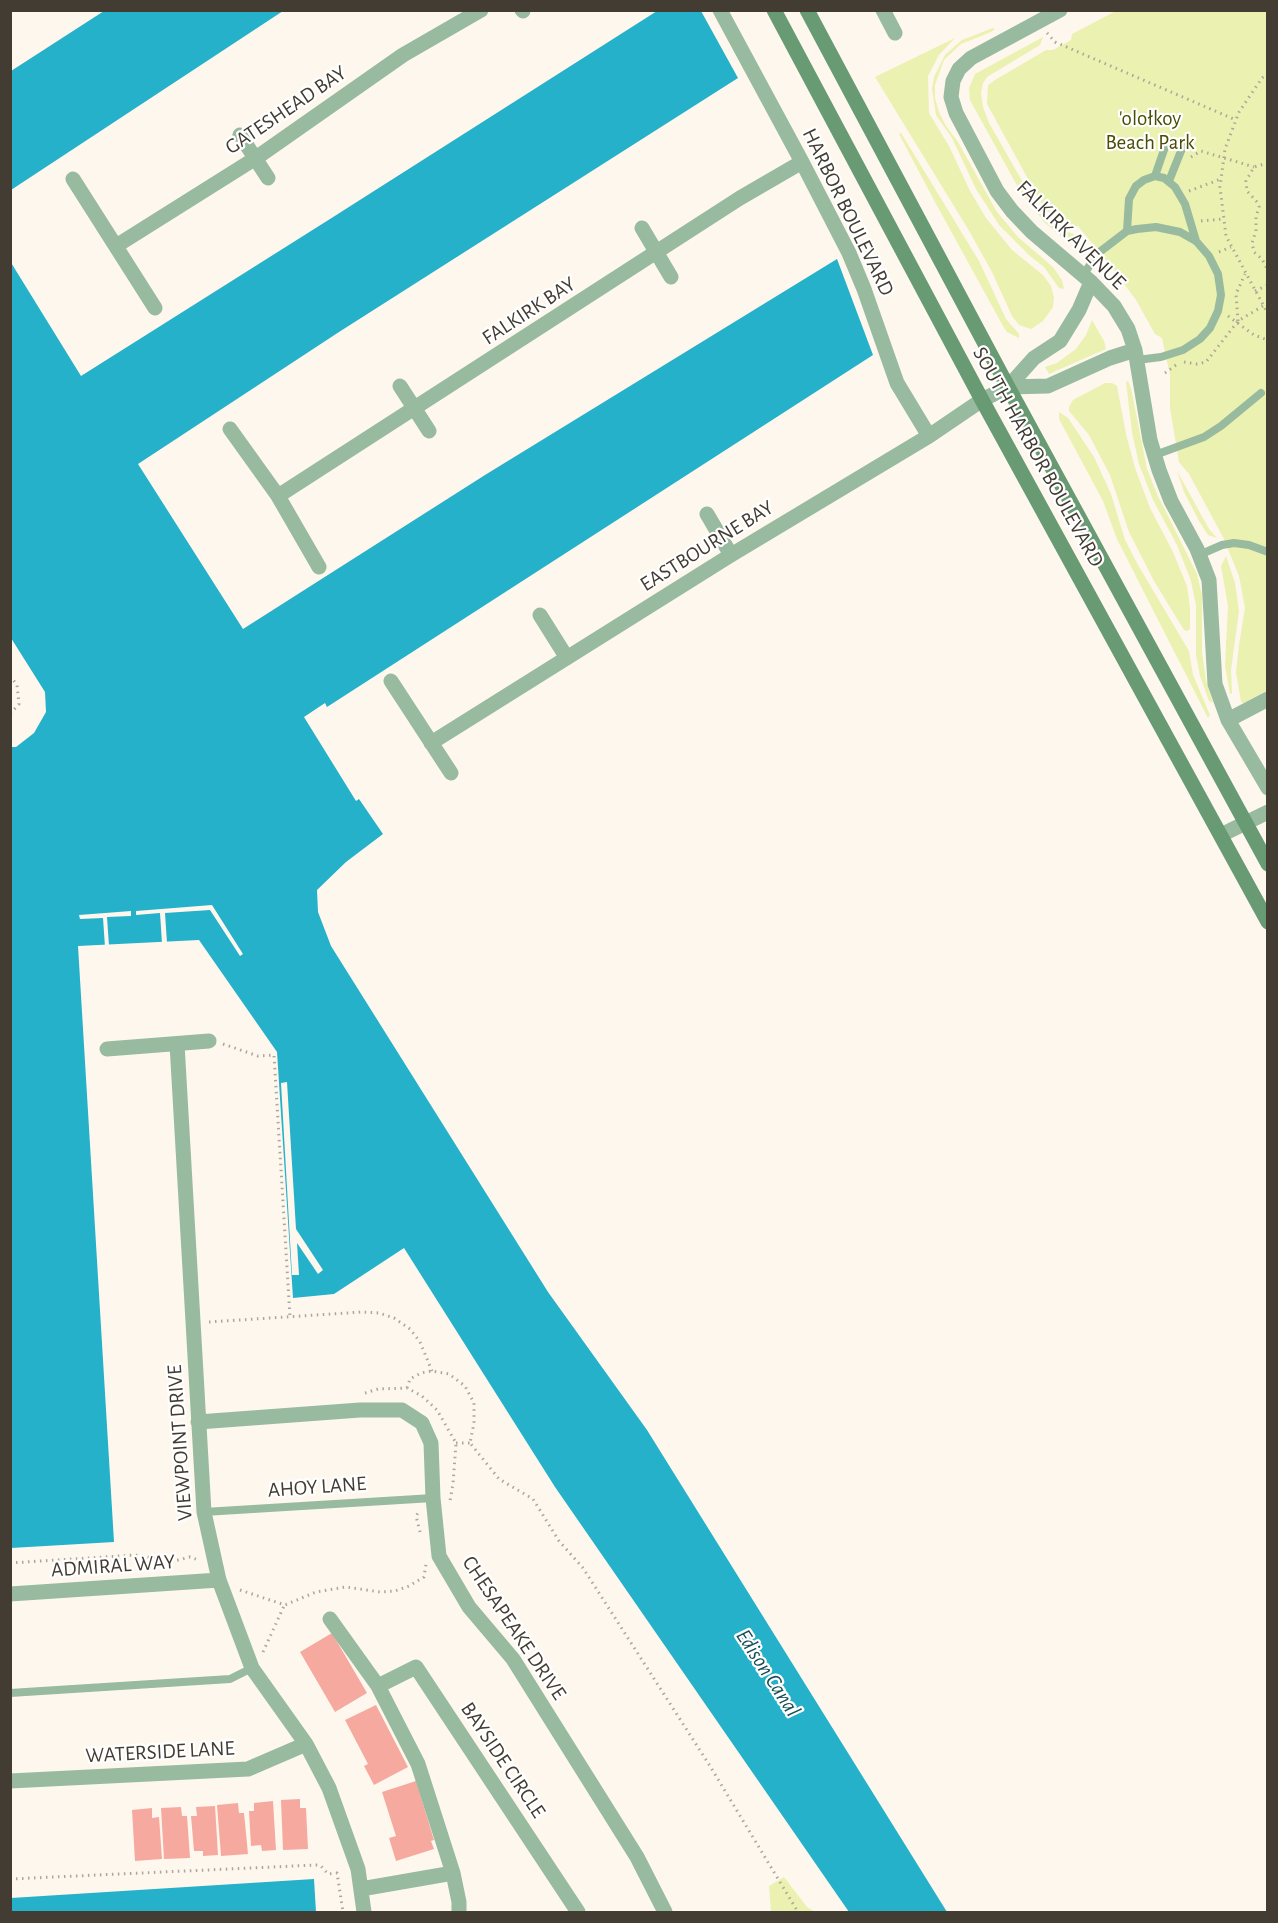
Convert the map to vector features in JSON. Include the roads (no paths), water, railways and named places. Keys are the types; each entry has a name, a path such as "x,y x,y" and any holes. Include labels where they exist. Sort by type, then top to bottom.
{"main road":[{"name":"SOUTH HARBOR BOULEVARD","path":"774,10 982,400 1268,922"},
{"name":"SOUTH HARBOR BOULEVARD","path":"807,10 1008,387 1268,864"}],"street":[{"name":"GATESHEAD BAY","path":"116,246 256,158 403,55 481,10"},
{"name":"HARBOR BOULEVARD","path":"720,10 849,253 897,383 929,436"},
{"path":"883,10 895,33"},
{"name":"FALKIRK AVENUE","path":"1060,10 1034,17 971,58 959,69 952,81 951,98 956,113 997,191 1012,211 1032,232 1087,278 1114,306 1128,329 1136,355 1155,455 1172,501 1209,580 1215,684 1228,720 1268,788"},
{"path":"240,135 268,178"},
{"name":"FALKIRK BAY","path":"278,496 740,198 802,162"},
{"path":"73,179 155,308"},
{"path":"642,228 670,277"},
{"name":"EASTBOURNE BAY","path":"431,743 731,555 929,436 982,400 1008,387 1034,358 1060,341 1079,310 1087,278"},
{"name":"EASTBOURNE BAY","path":"1008,387 1048,386 1110,358 1136,355"},
{"path":"400,386 429,431"},
{"path":"230,429 278,496 319,567"},
{"path":"707,514 731,555"},
{"path":"540,615 567,658"},
{"path":"391,681 451,773"},
{"path":"1228,720 1268,699"},
{"path":"1221,836 1268,812"},
{"path":"107,1048 209,1041"},
{"name":"VIEWPOINT DRIVE","path":"177,1044 204,1512 219,1580 252,1668 306,1744 328,1788 358,1869 364,1912"},
{"name":"CHESAPEAKE DRIVE","path":"198,1422 360,1410 402,1410 422,1423 431,1443 440,1556 469,1607 513,1659 637,1857 665,1912"},
{"name":"ADMIRAL WAY","path":"10,1594 219,1580"},
{"path":"330,1619 378,1686 418,1764 453,1874 459,1912"},
{"name":"BAYSIDE CIRCLE","path":"378,1686 416,1667 578,1912"},
{"name":"WATERSIDE LANE","path":"10,1780 248,1769 306,1744"},
{"path":"361,1889 453,1874"}],"lane":[{"path":"1155,176 1166,144"},
{"path":"1169,182 1183,146"},
{"path":"1127,231 1129,199 1136,186 1155,176 1175,187 1185,204 1196,242"},
{"path":"1087,278 1096,254 1127,231 1156,227 1180,232 1196,242 1209,256 1218,274 1221,295 1218,311 1205,333 1183,350 1161,357 1136,355"},
{"path":"1155,455 1204,437 1261,393"},
{"path":"1199,555 1222,545 1234,543 1249,545 1268,552"},
{"name":"AHOY LANE","path":"204,1512 434,1503"},
{"path":"10,1693 230,1679 252,1668"}],"water":[{"path":"104,11 283,11 11,190 11,71"},
{"name":"Edison Canal","path":"657,11 701,11 738,78 339,332 138,464 243,629 485,475 837,259 873,355 327,707 325,703 304,717 356,801 359,799 383,834 346,862 317,890 318,912 331,946 548,1292 647,1430 947,1912 849,1912 555,1487 404,1248 334,1294 293,1298 277,1052 199,940 78,946 114,1542 11,1548 10,747 16,747 34,733 46,712 45,692 11,638 10,261 81,376"},
{"path":"314,1879 316,1912 11,1912 11,1898"}],"park label":[{"name":"'olołkoy Beach Park","path":"1150,131"}]}
